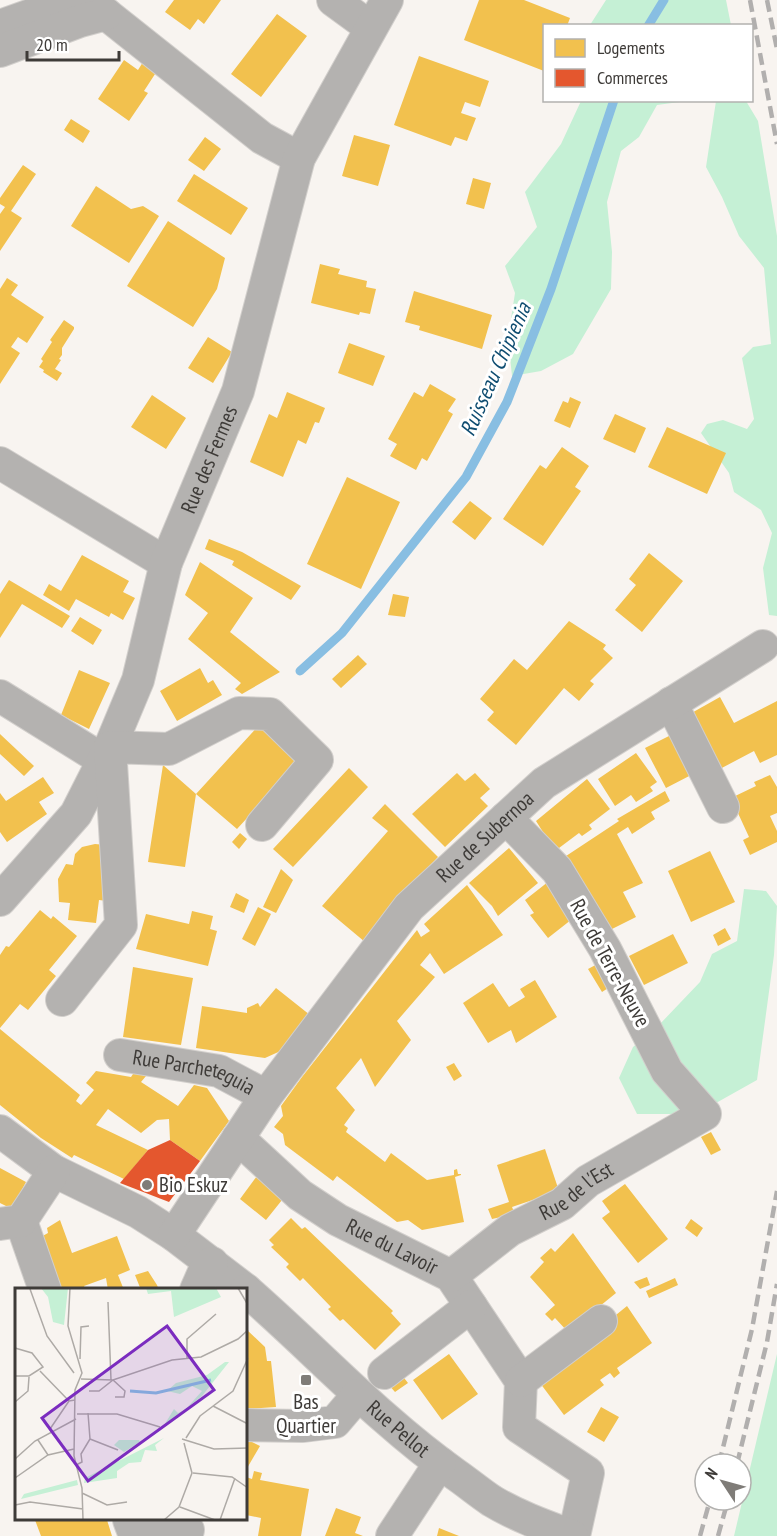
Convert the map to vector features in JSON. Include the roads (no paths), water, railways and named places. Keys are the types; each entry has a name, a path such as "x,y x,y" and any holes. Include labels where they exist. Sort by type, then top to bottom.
{"street":[{"path":"0,26 72,0"},
{"path":"333,0 370,27"},
{"name":"Rue des Fermes","path":"0,900 76,814 107,754 138,680 166,563 238,392 299,159 387,0"},
{"path":"0,51 80,21 94,7 262,138 299,159"},
{"path":"0,463 166,563"},
{"name":"Rue de Subernoa","path":"174,1235 267,1096 410,907 544,783 763,646"},
{"path":"0,696 107,754 169,749 239,713 270,714 317,760 261,825"},
{"path":"671,703 723,807"},
{"path":"62,1000 122,925 107,754"},
{"name":"Rue de Terre-Neuve","path":"506,818 557,870 605,949 667,1071 705,1114"},
{"name":"Rue Parcheteguia","path":"120,1055 219,1071 267,1096"},
{"name":"Rue de l'Est","path":"451,1276 510,1230 562,1204 588,1182 705,1114"},
{"name":"Rue Pellot","path":"0,1131 54,1171 138,1212 174,1235 243,1288"},
{"name":"Rue du Lavoir","path":"238,1138 300,1195 338,1220 451,1276 521,1381"},
{"path":"44,1288 10,1222 54,1171"},
{"path":"197,1288 203,1274 212,1263"},
{"name":"Rue Pellot","path":"248,1292 358,1395 440,1463 492,1500 528,1520 573,1536"},
{"path":"384,1373 471,1306"},
{"path":"573,1536 588,1473 519,1427 521,1381 601,1321"},
{"path":"248,1425 303,1426 335,1422 358,1395"},
{"path":"392,1536 394,1529 440,1463"},
{"path":"129,1521 135,1536 189,1528"}],"waterway":[{"name":"Ruisseau Chipienia","path":"649,24 664,0"},
{"name":"Ruisseau Chipienia","path":"300,671 342,633 466,477 507,402 551,289 613,102"}],"railway":[{"path":"750,0 777,144"},
{"path":"767,0 777,49"},
{"path":"722,1452 752,1329 777,1191"},
{"path":"740,1452 767,1342 777,1284"},
{"path":"700,1536 707,1512"},
{"path":"718,1536 725,1512"}],"place":[{"name":"Bio Eskuz","path":"147,1185"},
{"name":"Bas Quartier","path":"306,1380"}]}
